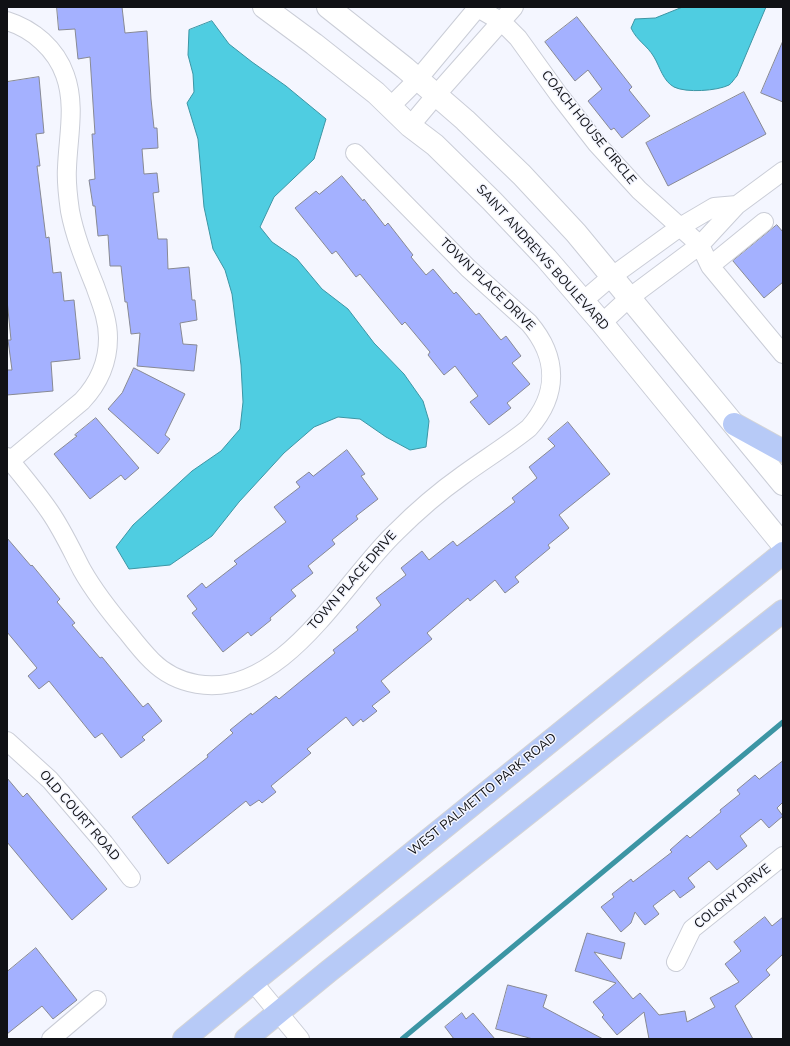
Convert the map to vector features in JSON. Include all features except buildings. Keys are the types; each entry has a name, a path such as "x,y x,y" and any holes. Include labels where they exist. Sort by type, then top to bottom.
{"main road":[{"path":"734,424 783,451"},
{"name":"WEST PALMETTO PARK ROAD","path":"184,1039 783,552"},
{"path":"246,1039 783,611"}],"street":[{"name":"SAINT ANDREWS BOULEVARD","path":"264,7 376,93 410,126 435,145 492,200 546,258 602,323 783,545"},
{"path":"328,7 418,79 465,120 522,175 576,233 783,484"},
{"name":"COACH HOUSE CIRCLE","path":"390,107 418,79 478,7 502,22 518,38 597,144 638,190 700,245"},
{"path":"410,126 514,7"},
{"path":"7,21 23,28 38,38 54,55 65,75 70,91 71,108 67,169 67,190 70,211 77,239 106,317 108,339 103,367 90,392 82,401 9,459"},
{"name":"TOWN PLACE DRIVE","path":"9,459 50,512 83,571 105,605 144,653 160,668 175,677 191,683 218,686 226,685 248,679 258,674 300,641 324,616 364,566 394,533 427,503 462,475 530,428 544,408 551,385 551,372 548,354 537,333 529,323 468,268 355,153"},
{"path":"602,323 629,298 700,245 737,205 783,171"},
{"path":"583,301 611,277 680,228 714,207 737,205"},
{"path":"710,266 764,222"},
{"path":"700,245 710,266 783,354"},
{"name":"OLD COURT ROAD","path":"7,741 50,780 104,843 131,878"},
{"name":"COLONY DRIVE","path":"676,962 692,929 783,856"},
{"path":"253,982 300,1039"},
{"path":"51,1039 97,1000"}],"water":[{"path":"683,7 766,7 737,76 729,85 717,89 694,91 674,87 667,81 651,53 631,28 635,19 655,18"},
{"path":"212,21 229,44 286,86 326,119 314,159 274,197 260,227 272,242 297,259 322,289 348,309 374,343 404,374 423,401 429,421 426,447 410,450 386,437 360,419 338,417 314,427 284,453 239,502 212,536 170,565 129,569 116,547 133,525 192,471 221,451 240,429 243,402 241,365 232,294 225,270 213,249 204,207 198,139 187,103 194,92 193,74 188,55 189,30"}],"waterway":[{"path":"402,1039 783,722"}]}
